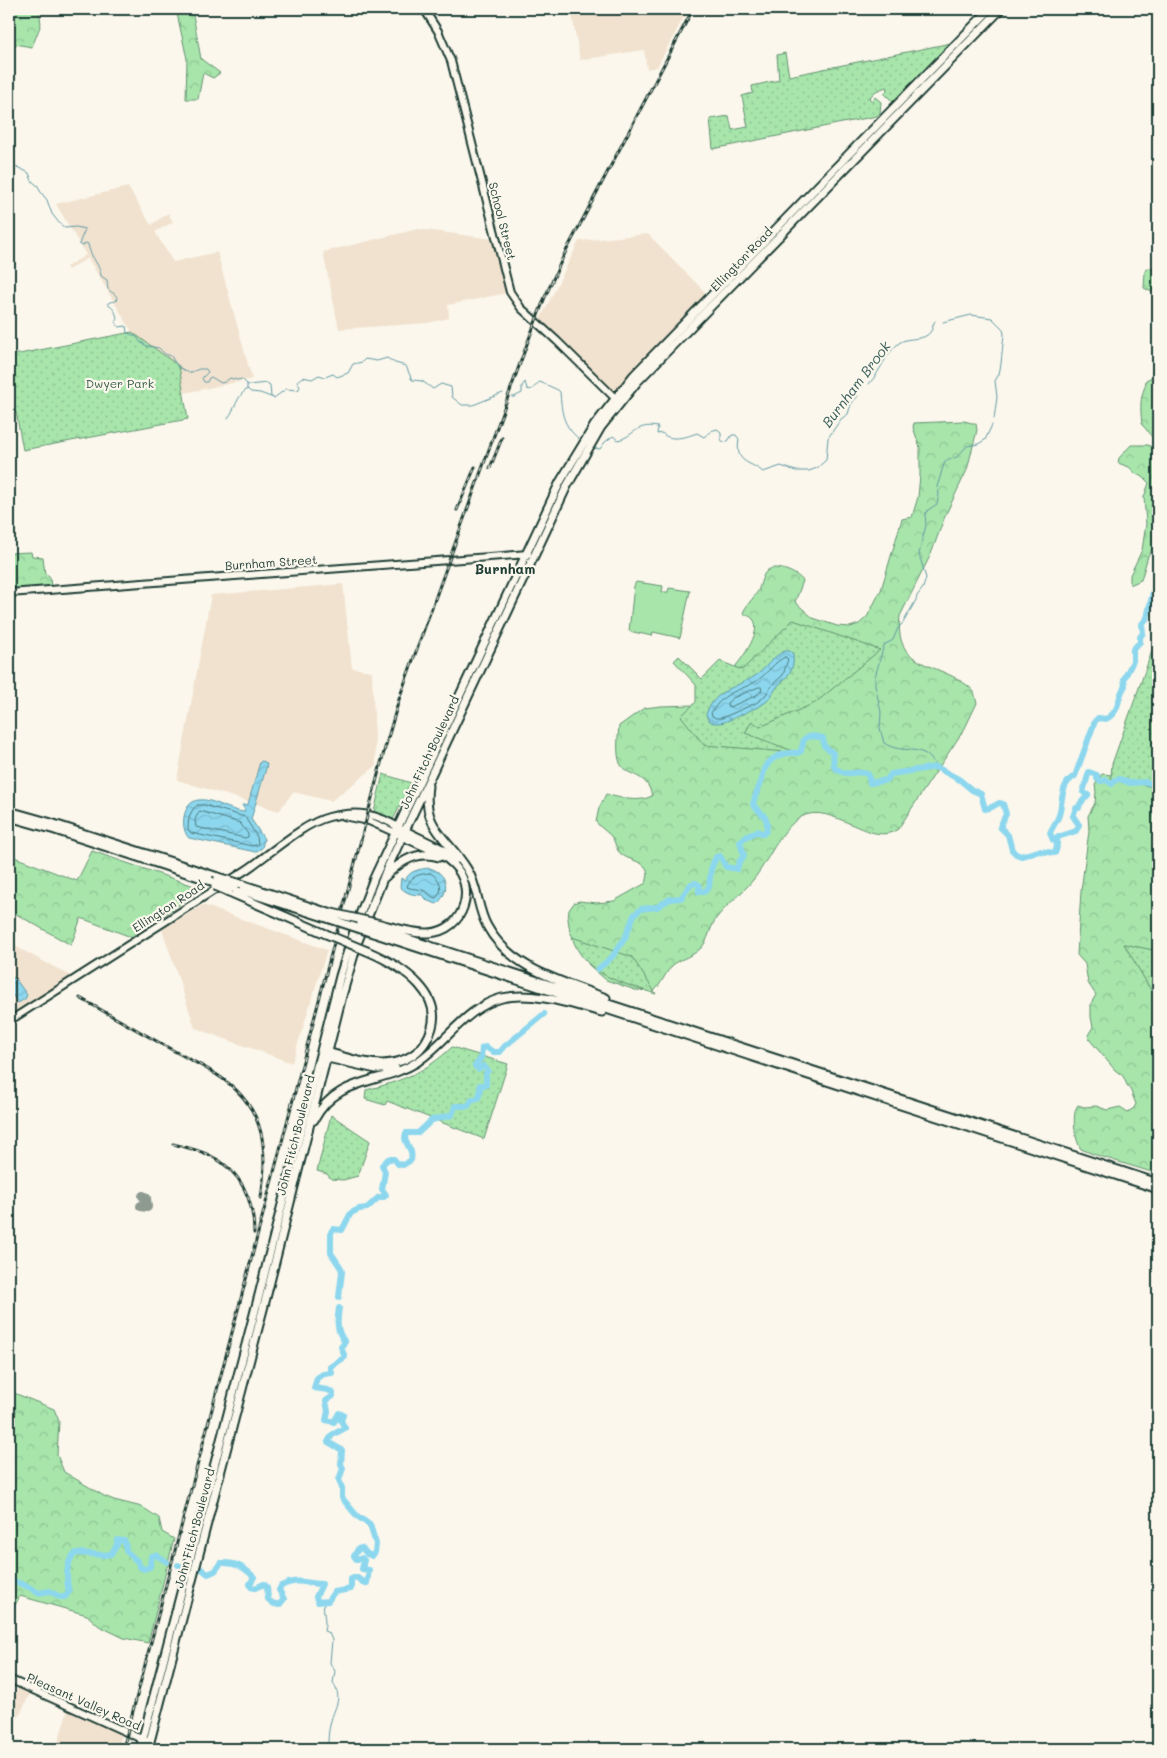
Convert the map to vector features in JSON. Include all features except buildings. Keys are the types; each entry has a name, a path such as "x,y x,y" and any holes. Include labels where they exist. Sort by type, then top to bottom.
{"highway":[{"name":"Ellington Road","path":"861,147 990,9"},
{"name":"Ellington Road","path":"536,553 576,469 617,400 638,371 693,319 861,147 1001,9"},
{"name":"Ellington Road","path":"527,554 572,461 593,426 617,400"},
{"name":"John Fitch Boulevard","path":"140,1749 147,1744 324,1054 352,960 400,832 536,553"},
{"name":"John Fitch Boulevard","path":"254,1326 308,1133 350,940 371,885 430,778 444,740 527,554"},
{"path":"375,928 422,933 436,932 448,927 460,916 466,898 465,885 457,854 435,829 430,818 427,802 430,778"},
{"path":"9,811 48,822 235,888 375,928 628,1010 801,1069"},
{"path":"9,817 235,888 326,934 397,966 409,974 429,999 432,1012 430,1034 423,1046 406,1059 394,1063 372,1062 324,1054"},
{"path":"400,832 449,853 472,880 486,925 492,935 507,951 539,972 621,1004 628,1010"},
{"path":"380,884 402,863 421,855 441,858 461,867"},
{"path":"331,915 375,928 656,1025 818,1074 1158,1183"},
{"path":"308,1133 320,1110 334,1095 346,1088 400,1071 419,1060 481,1007 496,1000 525,996 544,998 588,1008 642,1024 656,1025"},
{"path":"324,1054 376,1069 404,1068"},
{"path":"818,1074 1158,1189"}],"main road":[{"name":"School Street","path":"424,9 438,31 451,61 510,292 521,308 617,400"},
{"name":"Burnham Street","path":"9,593 536,553"},
{"name":"Ellington Road","path":"9,1021 322,819 352,813 367,814 400,832"},
{"name":"Pleasant Valley Road","path":"9,1679 147,1744"}],"shaded area":[{"path":"571,9 688,9 657,67 647,69 644,50 580,60"},
{"path":"128,187 151,225 168,213 173,222 155,232 173,262 217,252 252,379 184,393 179,366 132,332 88,258 68,270 66,267 86,255 56,204"},
{"path":"418,229 493,239 507,293 448,305 449,318 428,323 339,329 323,252"},
{"path":"648,234 707,294 616,390 612,390 539,322 579,241"},
{"path":"343,584 352,668 372,671 376,766 331,801 293,792 279,811 177,780 211,595"},
{"path":"203,905 327,950 292,1063 195,1028 162,929"},
{"path":"9,943 73,977 9,1017"},
{"path":"19,1686 31,1692 9,1736 9,1705"},
{"path":"68,1709 122,1735 118,1749 56,1749"}],"green space":[{"path":"9,9 39,9 41,24 32,47 9,43"},
{"path":"176,9 192,9 201,59 220,73 213,78 203,73 198,99 186,99 187,59"},
{"path":"951,43 893,102 884,93 887,90 886,87 876,91 869,98 872,101 875,97 881,102 880,113 877,116 713,149 710,119 729,116 732,130 748,127 742,96 753,93 752,86 779,80 777,55 785,53 789,76"},
{"path":"1149,268 1153,269 1158,278 1158,295 1144,288 1145,271"},
{"name":"Dwyer Park","path":"132,332 179,366 188,419 23,450 16,412 9,414 9,356"},
{"path":"1158,377 1158,442 1142,425 1142,394 1146,380"},
{"path":"964,421 976,424 977,430 967,470 945,516 931,554 900,616 899,630 906,650 912,656 920,662 958,679 974,692 977,703 965,728 898,829 887,834 876,833 825,815 813,813 801,817 787,829 759,873 749,885 718,916 703,946 674,964 654,991 635,990 606,980 589,965 570,932 568,919 569,910 574,903 579,901 597,903 614,901 646,883 648,876 645,866 621,854 611,837 596,822 599,808 606,794 635,799 652,796 646,782 627,771 620,763 618,750 619,726 644,708 694,705 725,678 743,656 753,639 755,625 752,618 743,613 758,591 766,572 772,568 792,572 803,581 795,602 813,618 837,626 850,627 859,624 867,617 881,590 902,519 912,517 918,497 920,448 913,427 914,423"},
{"path":"1131,445 1148,445 1158,450 1158,540 1148,556 1141,580 1130,585 1130,575 1142,550 1146,524 1144,497 1149,483 1129,467 1118,463 1119,458"},
{"path":"31,552 32,556 43,557 45,574 50,577 51,589 13,592 9,553"},
{"path":"636,582 663,586 662,592 668,592 669,588 690,591 680,638 653,632 652,636 629,631"},
{"path":"793,620 880,650 815,703 760,727 752,721 745,733 798,753 704,745 681,716 696,702 696,685 674,661 679,656 702,679 720,661 742,670"},
{"path":"1158,634 1158,788 1111,778 1112,764"},
{"path":"383,774 411,783 393,819 374,812"},
{"path":"1102,774 1158,782 1158,1174 1081,1149 1075,1127 1075,1114 1078,1105 1084,1107 1096,1106 1107,1110 1120,1107 1128,1112 1136,1104 1123,1076 1115,1070 1089,1039 1088,1035 1093,1027 1091,1003 1096,995 1088,983 1085,964 1077,955 1081,891 1089,831 1088,816 1095,803 1095,785"},
{"path":"92,851 203,889 131,937 81,918 71,945 9,910 9,855 77,881"},
{"path":"572,937 632,957 656,994 630,986 595,969 585,960"},
{"path":"1124,944 1158,951 1158,1002"},
{"path":"452,1047 508,1064 484,1139 387,1101 385,1105 365,1099 366,1090 402,1079 423,1069"},
{"path":"331,1115 370,1141 358,1176 343,1180 331,1179 327,1174 317,1171"},
{"path":"9,1391 54,1409 59,1421 57,1455 64,1472 104,1496 142,1507 159,1518 162,1532 174,1539 148,1643 124,1638 99,1626 87,1615 20,1596 9,1616"}],"water":[{"path":"785,651 790,651 793,654 793,665 787,676 766,702 759,707 723,722 717,723 708,720 706,714 715,699 727,690 755,676 776,656"},
{"path":"262,761 267,765 251,819 264,839 262,848 255,852 189,838 184,828 184,816 189,805 199,800 204,800 244,812 245,810 242,805 248,804 260,762"},
{"path":"430,868 441,874 446,884 444,894 437,904 428,901 422,895 410,894 400,887 401,878 405,881 412,872"},
{"path":"9,974 17,981 27,995 25,999 18,1003 9,990"}],"waterway":[{"name":"Burnham Brook","path":"9,165 29,173 32,181 38,186 47,200 52,214 60,224 65,228 76,227 85,229 79,244 82,246 86,243 88,244 101,272 101,276 107,280 108,289 117,297 116,301 107,304 113,308 117,319 115,322 119,327 126,326 127,333 135,336 147,346 159,348 165,354 171,356 177,366 189,373 199,369 206,369 208,372 202,378 204,382 207,382 211,377 221,383 230,378 242,379 248,385 267,383 270,385 271,397 274,398 286,389 298,390 300,387 297,381 303,377 312,379 319,375 325,377 333,374 337,377 348,373 353,364 362,362 365,359 377,361 387,358 395,363 406,366 412,380 422,381 433,389 441,384 451,387 452,397 462,405 473,405 503,393"},
{"name":"Burnham Brook","path":"943,322 971,315 992,318 1003,329 1001,364 995,381 997,397 994,419"},
{"name":"Burnham Brook","path":"869,384 894,347 903,341 925,337 932,330 935,321"},
{"name":"Burnham Brook","path":"512,397 522,393 522,386 525,382 529,390 533,389 540,382 558,390 560,392 562,413 566,423 573,434 579,439"},
{"path":"247,384 247,389 251,392 271,397"},
{"path":"228,418 247,389"},
{"name":"Burnham Brook","path":"594,448 600,449 613,436 618,440 640,428 650,426 658,427 657,434 662,433 665,436 674,438 697,433 704,437 717,429 721,432 723,442 728,441 732,435 736,435 739,439 738,447 741,457 763,472 781,466 796,471 809,471 817,468 826,460 828,438 841,419 848,414 851,404 858,396"},
{"name":"Burnham Brook","path":"936,767 931,759 920,751 899,749 884,743 880,728 881,712 875,677 884,645 893,640 898,628 903,623 923,588 926,578 919,554 926,525 925,514 937,504 939,494 937,487 944,464 946,461 957,457 967,446 978,444 985,440 992,425"},
{"path":"1056,842 1050,833 1059,815 1064,788 1070,779 1075,776 1095,721 1098,718 1106,719 1117,708 1120,695 1125,686 1124,679 1133,661 1133,649 1140,642 1140,637 1143,633 1142,624 1147,618 1154,588 1158,586"},
{"path":"598,969 612,957 625,938 634,915 641,909 657,907 670,899 681,898 691,884 696,883 699,885 699,892 704,892 709,887 711,869 716,857 720,856 726,867 737,869 739,862 744,856 740,842 757,831 763,834 766,831 766,819 753,805 768,763 775,757 801,751 804,739 809,737 823,738 824,746 833,753 834,767 839,771 868,774 870,783 887,780 891,774 936,767 981,794 985,809 999,803 1003,804 1006,814 1000,827 1008,835 1012,850 1021,856 1039,851 1055,853 1058,837 1076,831 1079,825 1073,816 1076,808 1079,808 1088,795 1083,792 1089,772 1097,775 1097,779 1101,781 1106,780 1112,784 1115,780 1120,779 1130,783 1146,782 1158,786"},
{"path":"339,1297 342,1272 331,1253 331,1232 333,1229 342,1230 351,1213 367,1208 379,1197 386,1195 382,1189 385,1172 382,1165 388,1159 394,1159 398,1164 403,1165 411,1160 411,1152 405,1137 406,1133 418,1133 432,1120 452,1115 455,1106 468,1106 472,1100 478,1098 480,1085 486,1085 486,1073 488,1071 484,1066 478,1069 475,1066 481,1058 482,1048 486,1047 493,1052 500,1052 544,1014"},
{"path":"199,1567 208,1574 215,1571 221,1563 231,1563 239,1566 247,1570 254,1577 250,1584 251,1587 255,1588 264,1584 267,1587 268,1599 272,1603 279,1605 284,1599 279,1590 281,1586 287,1583 322,1584 316,1597 318,1602 328,1601 334,1592 351,1589 351,1579 356,1577 367,1583 369,1570 362,1569 364,1560 362,1558 357,1560 354,1556 358,1549 362,1548 367,1554 372,1556 375,1552 376,1544 370,1525 357,1516 342,1498 342,1488 339,1480 343,1468 341,1464 342,1450 328,1442 332,1435 345,1428 341,1421 343,1415 339,1413 334,1422 326,1420 328,1411 326,1401 333,1396 333,1393 328,1390 314,1388 317,1378 323,1374 332,1373 330,1367 345,1357 341,1347 345,1342 338,1326 339,1308"},
{"path":"9,1579 38,1593 50,1591 60,1597 65,1597 69,1592 67,1571 72,1556 76,1553 111,1554 117,1545 117,1540 125,1541 126,1551 144,1569 150,1567 151,1556 156,1555 167,1562"},
{"path":"324,1601 324,1631 329,1633 332,1640 330,1663 335,1671 333,1683 338,1694 337,1704 329,1728 328,1749"}],"taxiway":[{"path":"141,1206 147,1207 146,1198 143,1196"}],"railway":[{"path":"123,1749 400,696 545,297 563,257 693,9"},
{"path":"490,468 502,438"},
{"path":"457,510 475,467"},
{"path":"80,998 212,1071 237,1091 248,1104 261,1132 264,1164 261,1198"},
{"path":"173,1144 206,1154 221,1162 238,1178 252,1209 254,1233"}],"district":[{"name":"Burnham","path":"505,568"}]}
